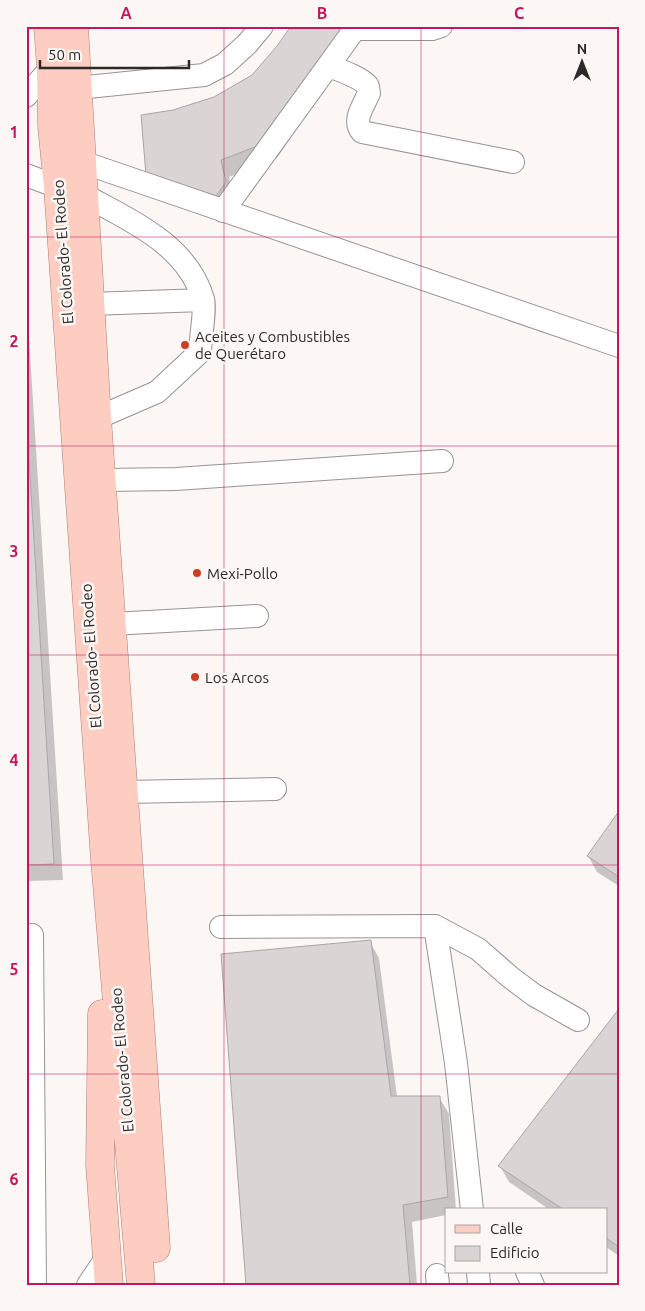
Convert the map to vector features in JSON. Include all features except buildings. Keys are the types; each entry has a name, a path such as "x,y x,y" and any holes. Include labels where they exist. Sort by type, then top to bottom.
{"main road":[{"name":"El Colorado- El Rodeo","path":"48,26 52,126 58,187 105,860 141,1285"},
{"name":"El Colorado- El Rodeo","path":"74,26 97,418 159,1285"},
{"path":"105,860 100,1165 109,1285"}],"street":[{"path":"78,88 204,75 225,64 247,44 262,26"},
{"path":"223,211 356,28 432,29 441,26"},
{"path":"329,66 366,84 369,93 358,119 358,126 362,132 513,162"},
{"path":"26,96 51,68"},
{"path":"82,162 619,346"},
{"path":"26,175 58,187"},
{"path":"84,195 154,234 188,267 203,300 200,352 157,392 97,418"},
{"path":"90,304 203,300"},
{"path":"102,480 176,479 442,461"},
{"path":"112,624 257,616"},
{"path":"124,792 275,789"},
{"path":"435,926 456,1063 472,1208"},
{"path":"221,927 435,926 478,949 510,977 534,994 578,1020"},
{"path":"32,936 35,1285"},
{"path":"88,1285 107,1257"}],"place":[{"name":"Aceites y Combustibles de Querétaro","path":"185,345"},
{"name":"Mexi-Pollo","path":"197,573"},
{"name":"Los Arcos","path":"195,677"}]}
